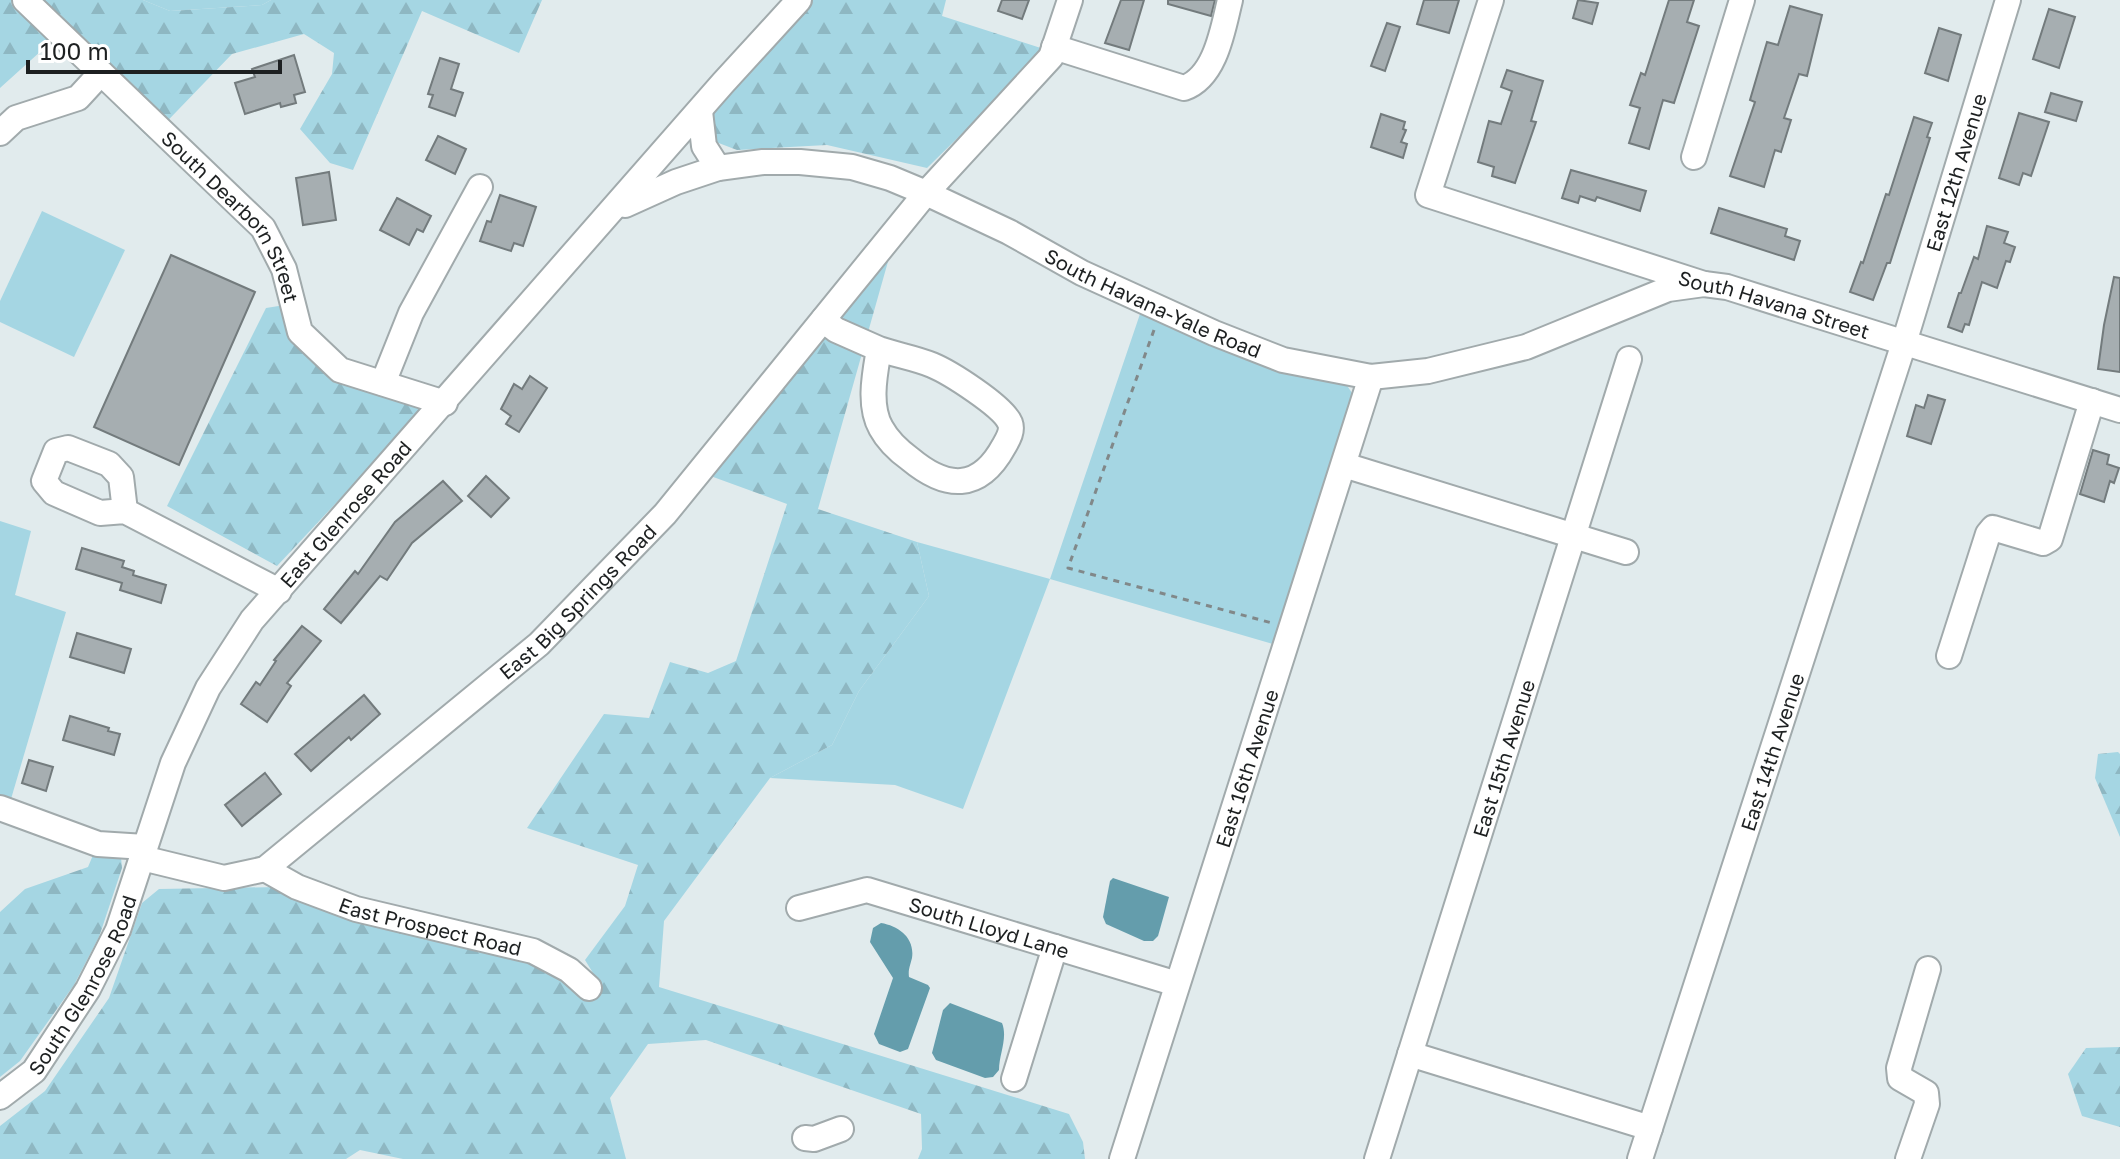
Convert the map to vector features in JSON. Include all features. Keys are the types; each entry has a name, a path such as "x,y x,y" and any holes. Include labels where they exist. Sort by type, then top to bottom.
{"street":[{"name":"South Dearborn Street","path":"25,0 263,228 284,269 300,332 340,370 445,403"},
{"name":"East Glenrose Road","path":"143,853 173,763 208,688 252,620 799,0"},
{"path":"926,193 1051,57 1070,0"},
{"path":"1054,47 1184,88 1195,84 1204,73 1223,30 1230,0"},
{"name":"South Havana Street","path":"1491,0 1428,195 1704,284 1727,287 2120,410"},
{"path":"1694,157 1742,0"},
{"name":"East 12th Avenue","path":"1904,343 2008,0"},
{"path":"0,133 16,118 78,98 101,73"},
{"path":"700,111 704,146 718,168"},
{"name":"South Havana-Yale Road","path":"613,212 649,192 718,168 763,162 852,167 926,193 1009,232 1082,273 1214,333 1283,360 1371,377 1428,371 1526,347 1668,289 1704,284"},
{"path":"383,383 411,313 480,187"},
{"name":"East Big Springs Road","path":"0,808 98,844 143,853 224,878 265,869 539,644 665,514 926,193"},
{"path":"823,320 836,330 879,349 932,365 967,385 996,407 1010,422 1010,435 1000,453 977,476 955,483 929,475 900,452 880,427 874,399 879,349"},
{"name":"East 14th Avenue","path":"1640,1159 1904,343"},
{"name":"East 15th Avenue","path":"1377,1159 1629,359"},
{"name":"East 16th Avenue","path":"1122,1159 1371,377"},
{"path":"1949,656 1988,534 1993,528 2043,543 2050,539 2092,401"},
{"path":"1344,465 1626,552"},
{"path":"125,511 279,591"},
{"name":"South Glenrose Road","path":"0,1097 34,1071 88,989 118,930 143,853"},
{"name":"East Prospect Road","path":"265,869 297,887 356,909 533,951 569,970 589,988"},
{"name":"South Lloyd Lane","path":"799,908 867,890 1177,984"},
{"path":"1014,1079 1055,947"},
{"path":"1908,1159 1927,1104 1926,1093 1900,1078 1899,1068 1928,969"},
{"path":"1410,1054 1650,1128"},
{"path":"805,1138 814,1139 841,1129"}],"path":[{"path":"1166,333 1154,329 1068,568 1291,629"}],"green space":[{"path":"0,0 143,0 170,11 262,5 271,0 542,0 519,53 422,11 353,170 330,163 300,129 332,74 334,53 304,34 232,54 150,139 51,42 0,88"},
{"path":"143,0 271,0 262,5 170,11"},
{"path":"812,0 946,0 942,16 1047,50 927,168 827,145 737,150 716,142 713,109"},
{"path":"42,211 125,250 74,357 0,322 0,301"},
{"path":"891,251 818,509 917,542 929,596 859,691 832,745 770,778 664,921 659,987 1069,1114 1083,1142 1085,1159 918,1159 922,1149 921,1114 706,1040 648,1044 610,1098 626,1159 403,1159 360,1150 346,1159 0,1159 0,1126 45,1091 109,998 142,903 159,889 278,887 509,953 567,979 584,999 601,986 585,960 625,906 638,865 527,828 604,714 649,718 670,662 708,673 736,661 787,504 705,474"},
{"path":"285,305 293,335 427,406 277,566 167,506 266,308"},
{"path":"1140,314 1227,351 1344,381 1352,393 1351,407 1276,645 1050,579"},
{"path":"0,521 31,531 15,595 66,612 11,799 0,795"},
{"path":"917,542 1050,579 963,809 895,785 770,778 832,745 859,691 929,596"},
{"path":"2118,752 2120,837 2095,778 2098,754"},
{"path":"96,848 121,857 122,868 99,937 74,985 20,1061 0,1077 0,912 25,889 88,867"},
{"path":"2120,1047 2120,1127 2082,1116 2068,1074 2086,1048"}],"shaded area":[{"path":"1113,878 1169,897 1158,936 1153,941 1144,941 1106,924 1103,917"},
{"path":"881,923 900,930 908,939 912,951 909,977 930,988 908,1049 900,1052 879,1044 874,1034 893,978 870,942 873,928"},
{"path":"950,1003 1002,1023 1004,1034 999,1070 993,1077 985,1078 936,1060 932,1053 943,1010"}],"building":[{"path":"1002,0 1029,0 1022,19 998,11"},
{"path":"1121,0 1144,0 1129,50 1105,43"},
{"path":"1168,0 1215,0 1211,16 1168,4"},
{"path":"1424,0 1459,0 1449,33 1417,24"},
{"path":"1578,0 1598,3 1592,24 1573,18"},
{"path":"1669,0 1694,0 1687,22 1699,26 1674,103 1663,100 1649,149 1629,143 1640,108 1630,105 1641,73 1645,75"},
{"path":"1790,6 1822,15 1807,76 1799,74 1784,118 1791,120 1781,152 1775,150 1764,187 1730,176 1755,102 1750,100 1767,42 1778,45"},
{"path":"2049,9 2075,17 2059,68 2033,59"},
{"path":"1387,23 1400,27 1385,71 1371,66"},
{"path":"1939,28 1961,35 1948,81 1925,73"},
{"path":"294,55 305,92 294,95 296,103 281,107 280,103 245,114 235,83 255,77 252,69"},
{"path":"440,58 459,64 451,89 463,93 455,116 429,107 433,95 428,94"},
{"path":"1507,70 1543,81 1531,121 1536,122 1515,183 1492,176 1494,167 1478,162 1489,121 1501,124 1512,91 1501,87"},
{"path":"2051,93 2082,102 2076,121 2045,112"},
{"path":"2019,113 2049,122 2031,176 2023,173 2019,185 1999,178"},
{"path":"1381,114 1405,122 1403,129 1406,130 1401,142 1407,144 1403,158 1371,147"},
{"path":"1914,117 1932,123 1927,137 1930,138 1890,263 1887,263 1873,300 1850,292 1886,194 1889,195"},
{"path":"438,136 466,149 455,174 426,160"},
{"path":"1571,170 1646,191 1640,211 1597,197 1595,201 1580,196 1578,203 1562,198"},
{"path":"329,172 336,220 303,225 296,178"},
{"path":"500,195 536,207 523,246 514,243 511,251 480,241 487,221 491,222"},
{"path":"397,198 431,216 423,232 417,229 409,245 380,230"},
{"path":"1719,208 1787,229 1785,236 1800,241 1794,260 1711,233"},
{"path":"1987,226 2008,232 2004,243 2015,247 2010,262 2006,261 1997,288 1982,282 1969,325 1965,324 1962,332 1948,327 1974,257 1978,259"},
{"path":"171,255 255,292 179,465 94,427"},
{"path":"2114,277 2120,278 2120,372 2098,369"},
{"path":"530,376 547,388 519,432 506,424 511,416 501,409 514,384 522,389"},
{"path":"1928,395 1945,400 1931,444 1907,436 1916,405 1924,408"},
{"path":"2093,450 2109,455 2107,464 2119,468 2114,483 2110,481 2104,502 2080,494"},
{"path":"486,476 509,498 491,517 468,496"},
{"path":"443,481 462,501 412,543 387,580 380,576 341,623 324,609 355,571 358,574 395,522"},
{"path":"82,548 124,561 122,567 134,571 133,575 166,585 161,603 120,590 122,583 76,569"},
{"path":"302,626 321,641 287,683 291,686 267,722 241,704 256,682 260,685 274,660"},
{"path":"77,633 131,649 124,673 70,657"},
{"path":"364,695 380,714 311,771 295,754"},
{"path":"70,716 120,734 114,755 63,740"},
{"path":"29,760 53,767 46,791 22,783"},
{"path":"265,773 281,794 242,826 225,805"}]}
